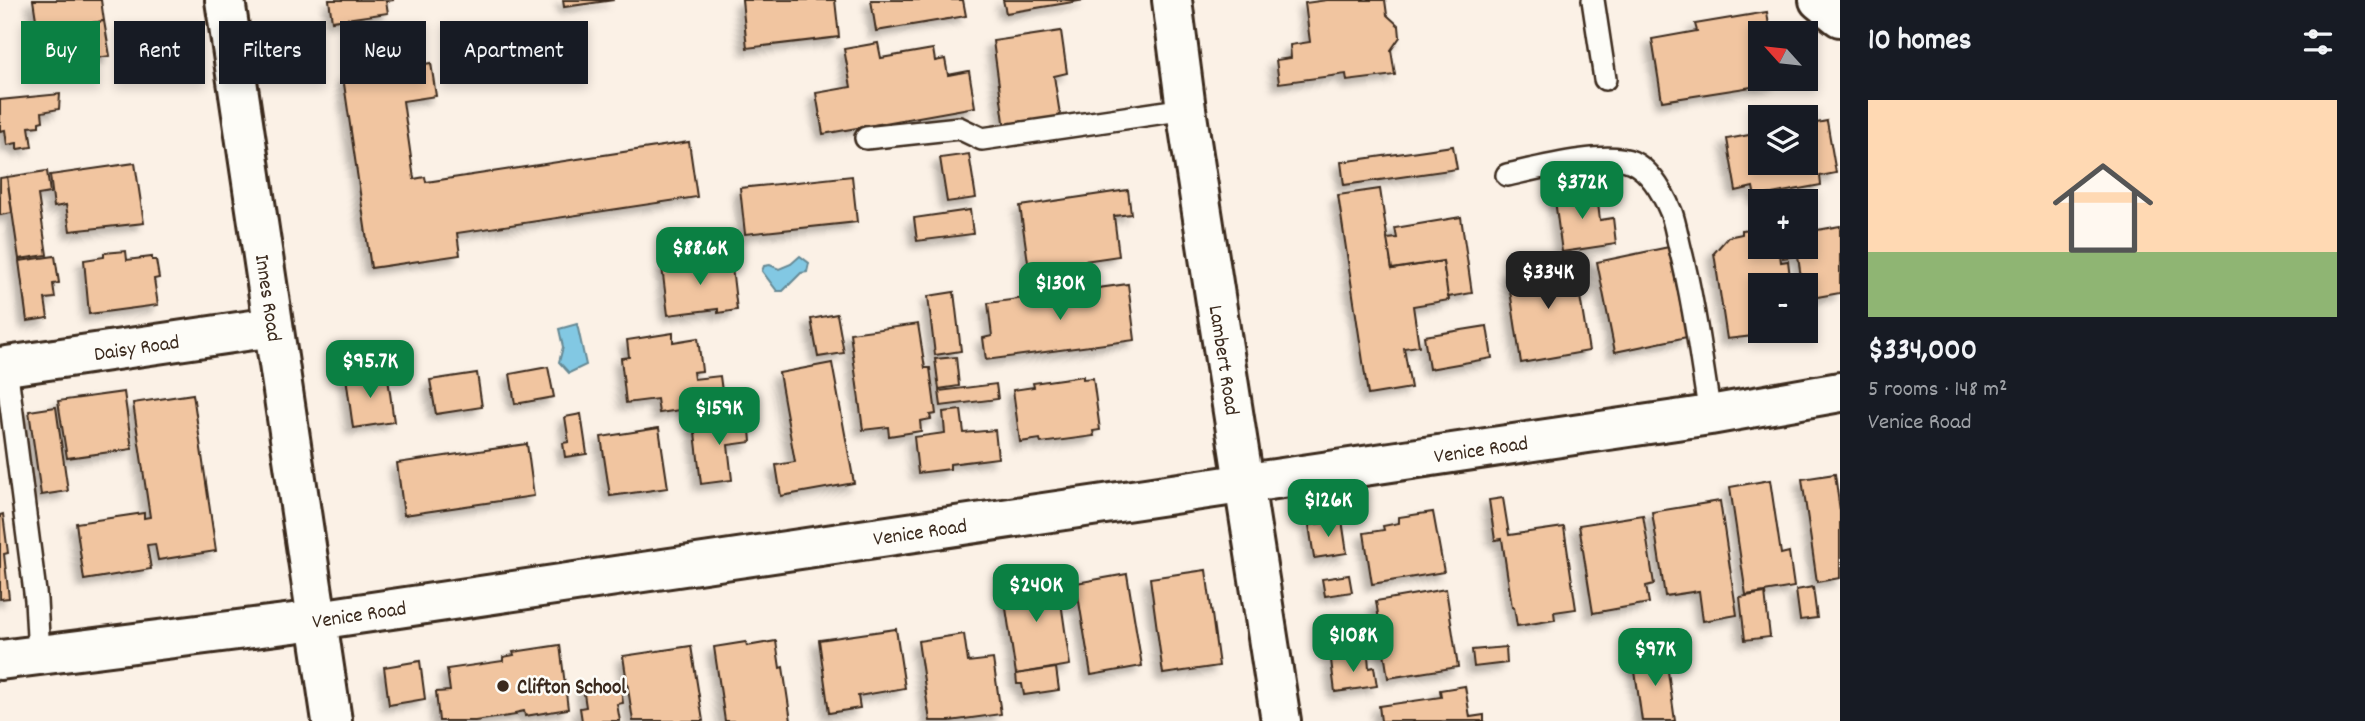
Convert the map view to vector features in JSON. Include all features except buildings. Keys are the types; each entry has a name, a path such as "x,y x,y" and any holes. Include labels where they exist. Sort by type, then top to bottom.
{"street":[{"name":"Innes Road","path":"225,0 332,721"},
{"name":"Lambert Road","path":"1172,0 1186,109 1280,721"},
{"path":"1819,0 1840,17"},
{"name":"Daisy Road","path":"3,366 273,327"},
{"name":"Venice Road","path":"0,660 317,620 1710,415 1840,392"}],"lane":[{"path":"1593,0 1605,79"},
{"path":"866,138 959,128 982,139 1186,109"},
{"path":"1507,175 1559,164 1610,159 1630,161 1644,169 1656,183 1671,212 1686,271 1710,415"},
{"path":"3,366 36,600 39,655"}],"water":[{"path":"800,256 809,263 807,272 801,273 783,291 777,291 762,271 764,266 770,265 779,269"},
{"path":"577,324 586,365 569,373 559,362 563,347 559,329"}],"place":[{"name":"Clifton School","path":"503,686"}]}
